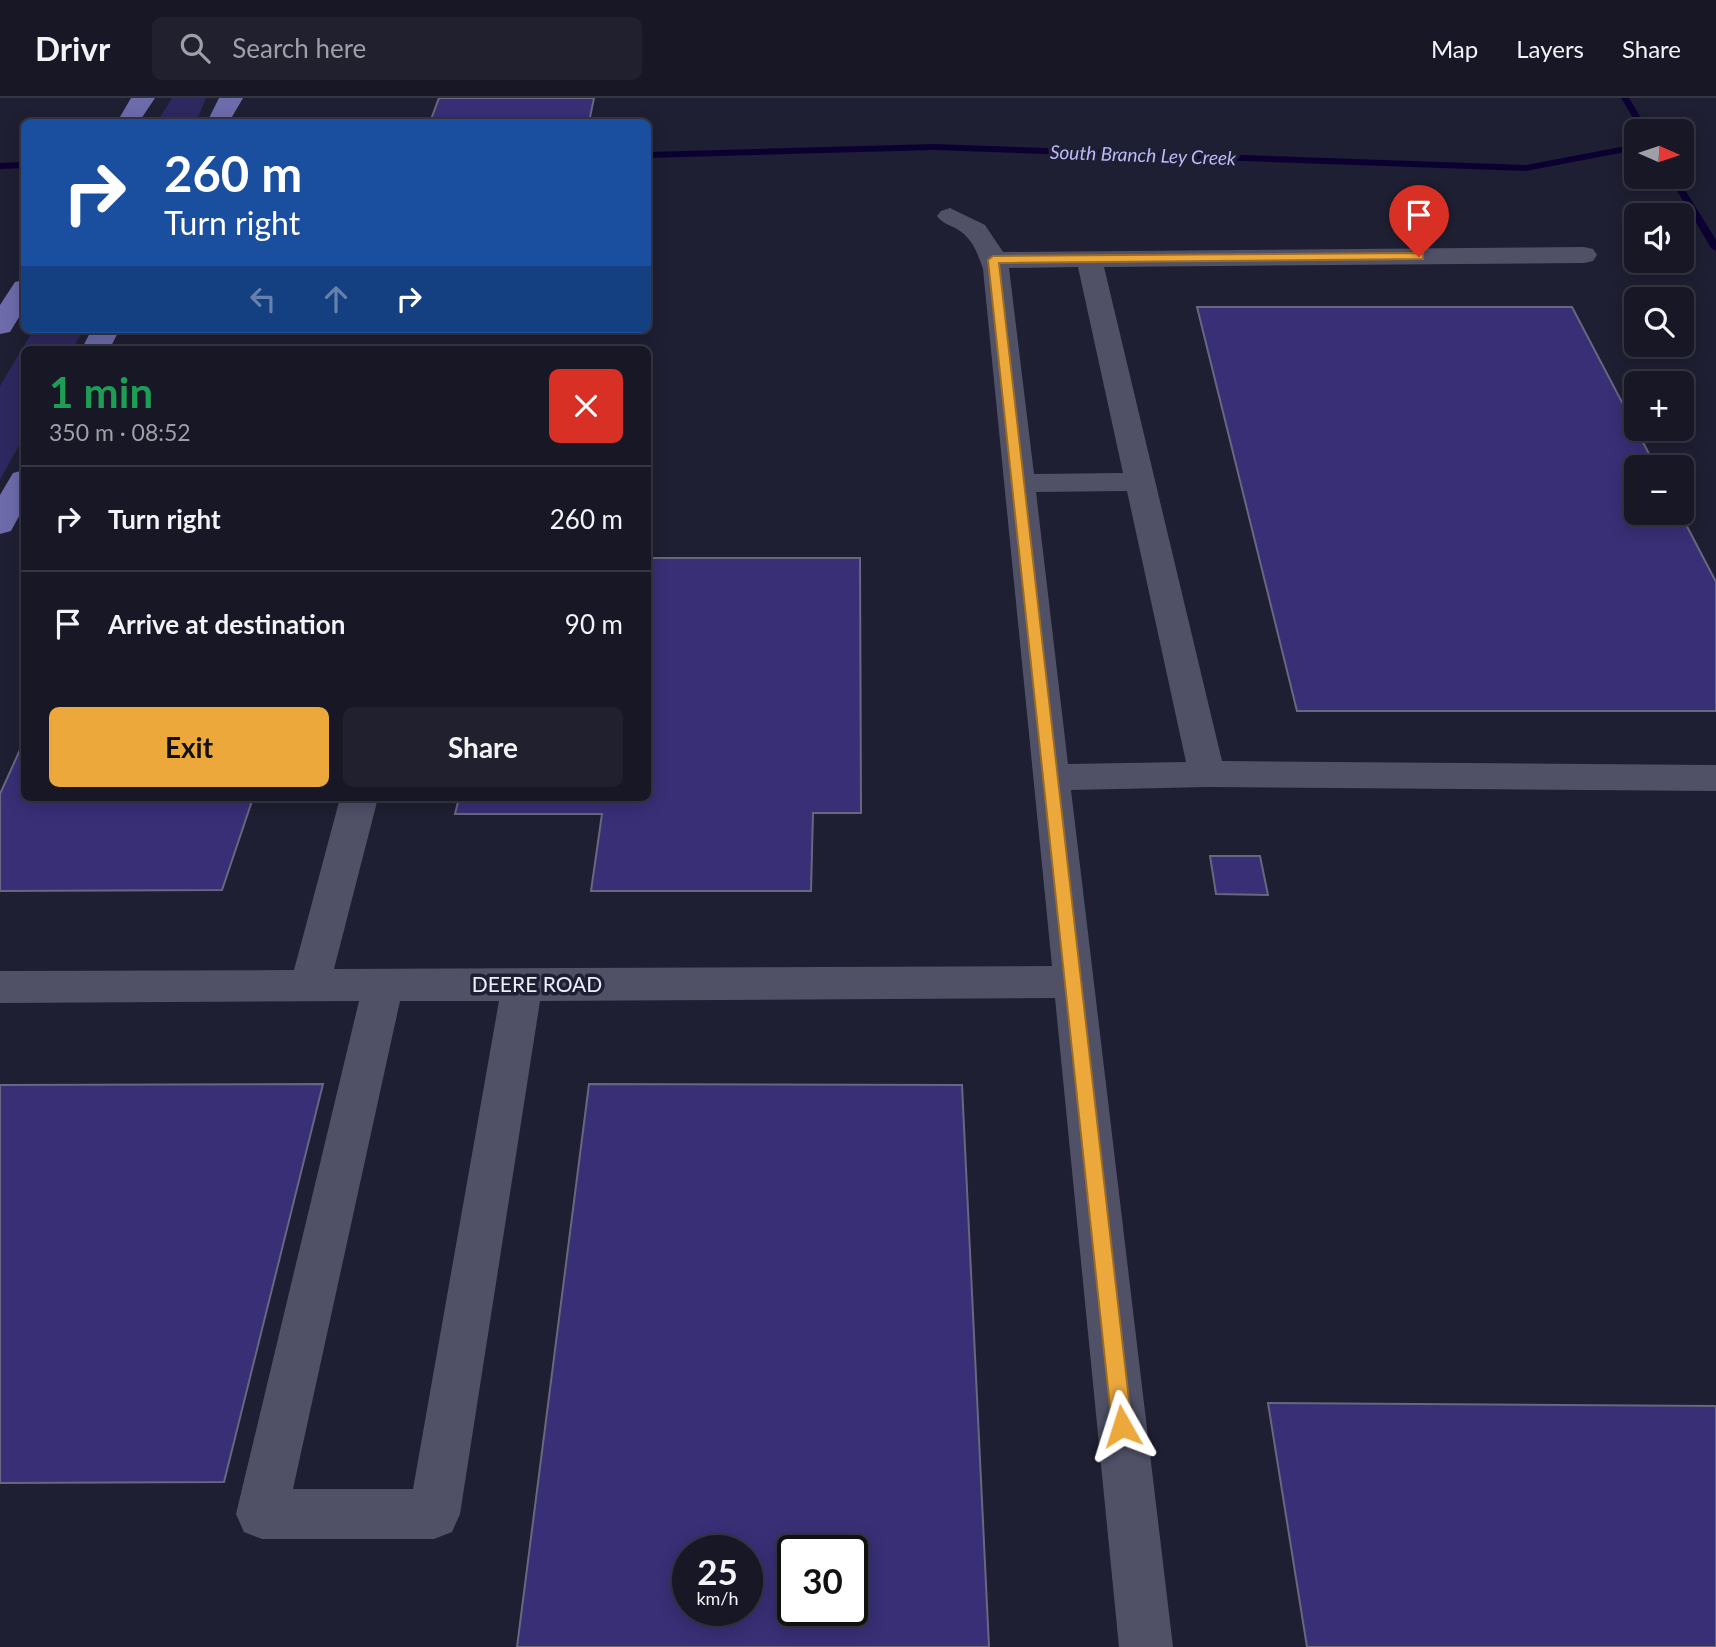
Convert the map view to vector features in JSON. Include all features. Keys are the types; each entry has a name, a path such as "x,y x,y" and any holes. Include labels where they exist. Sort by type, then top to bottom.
{"main road":[{"path":"130,119 143,98"},
{"path":"220,119 231,98"},
{"path":"0,326 21,293"},
{"path":"0,524 21,485"}],"street":[{"path":"950,216 975,227 988,245 993,260 1146,1647"},
{"path":"993,260 1584,255"},
{"path":"1089,259 1207,774"},
{"path":"1019,483 1139,482"},
{"path":"1052,777 1207,774 1716,778"},
{"path":"310,985 358,801"},
{"name":"DEERE ROAD","path":"0,987 1074,982"},
{"path":"383,986 261,1514 434,1514 522,985"}],"shaded area":[{"path":"172,98 206,98 197,119 159,119"},
{"path":"32,333 82,333 74,346 24,346"},
{"path":"21,351 21,442 0,480 0,386"}],"building":[{"path":"439,98 594,98 590,119 431,119"},
{"path":"1197,307 1572,307 1624,406 1624,441 1642,441 1650,455 1624,455 1624,525 1686,525 1716,582 1716,711 1297,711"},
{"path":"651,558 860,558 861,813 813,813 811,891 591,891 602,814 455,814 458,801 651,801"},
{"path":"21,748 21,801 252,801 222,890 0,891 0,794"},
{"path":"1210,856 1260,856 1268,895 1216,894"},
{"path":"323,1084 224,1482 0,1483 0,1085"},
{"path":"589,1084 962,1085 989,1647 517,1647"},
{"path":"1268,1403 1716,1406 1716,1647 1307,1647"}],"waterway":[{"path":"1625,98 1638,119"},
{"name":"South Branch Ley Creek","path":"651,155 934,147 1526,168 1624,149"},
{"name":"South Branch Ley Creek","path":"0,166 21,165"},
{"path":"1680,189 1716,248"}],"route":[{"path":"1122,1426 993,260 1419,257"}]}
